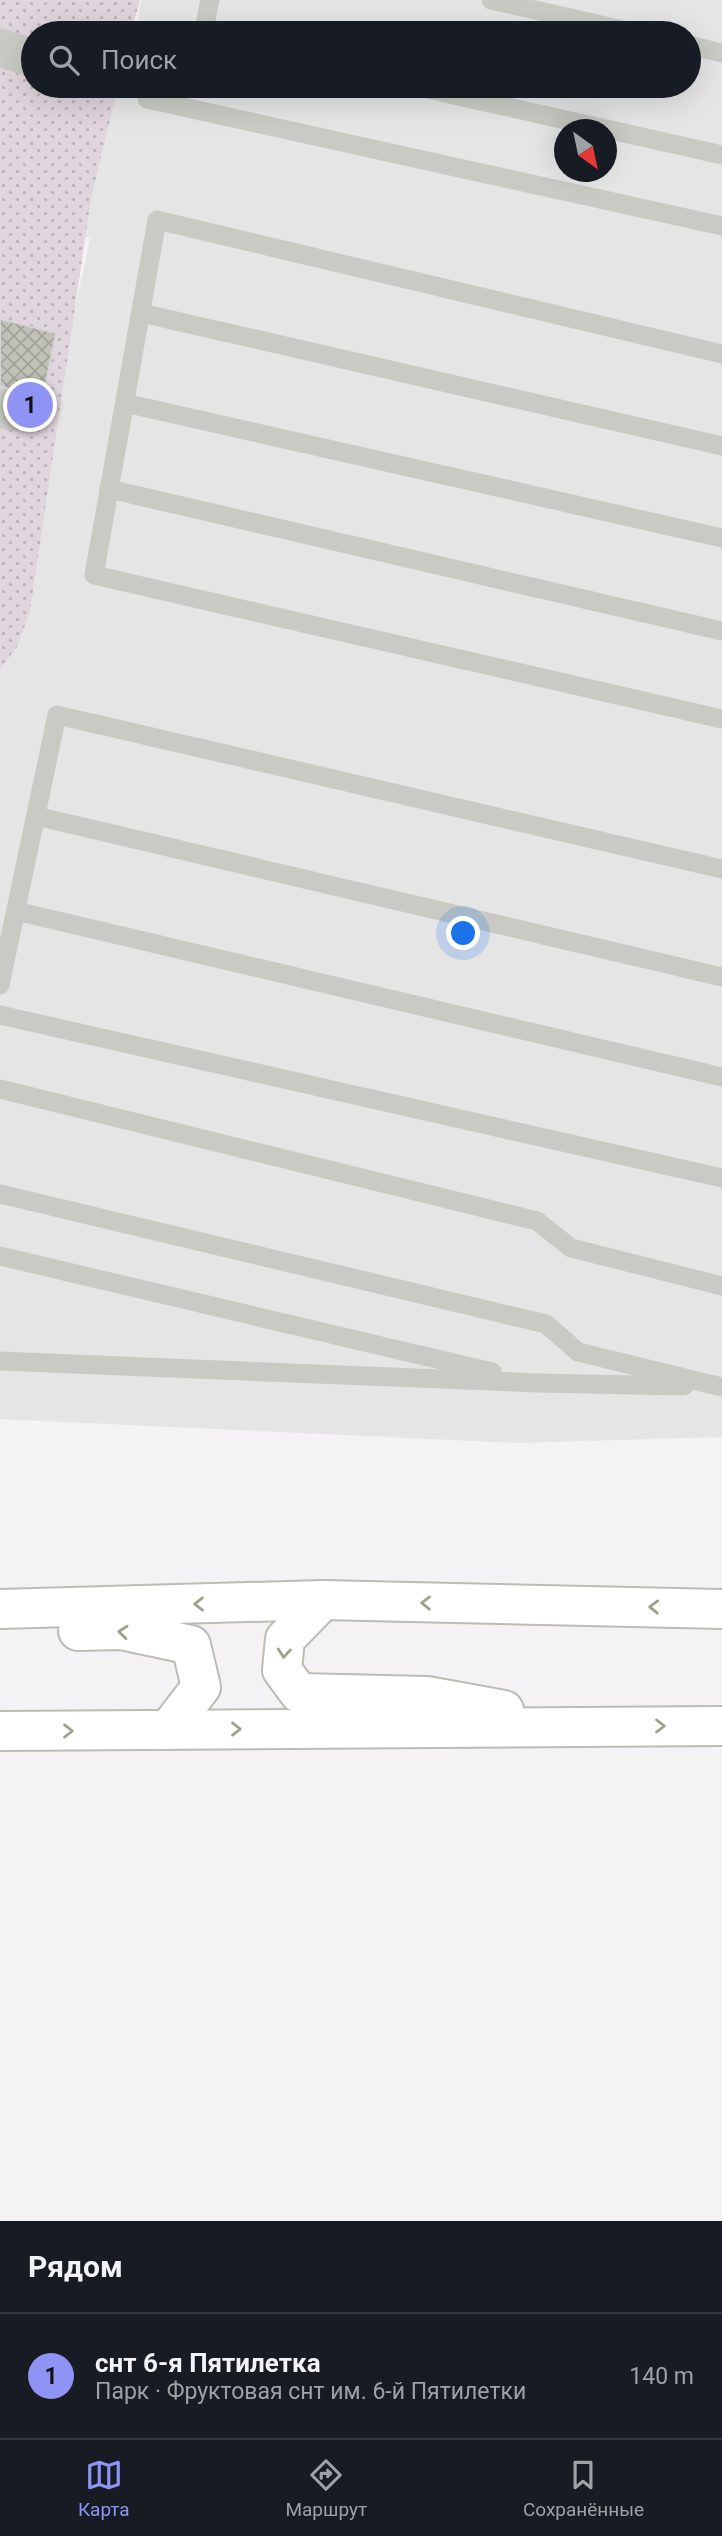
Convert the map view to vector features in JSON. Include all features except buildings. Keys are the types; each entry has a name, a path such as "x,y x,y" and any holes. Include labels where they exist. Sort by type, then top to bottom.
{"main road":[{"path":"323,1600 285,1639 282,1670 299,1693 427,1696 601,1727"},
{"path":"0,1609 323,1600 722,1609"},
{"path":"0,1634 121,1630 191,1645 201,1687 168,1730"},
{"path":"0,1731 722,1726"}],"street":[{"path":"0,48 21,54"}],"lane":[{"path":"205,21 210,0"},
{"path":"491,0 583,21"},
{"path":"701,48 722,53"},
{"path":"468,98 722,155"},
{"path":"147,99 722,226"},
{"path":"722,354 158,220 94,575 722,719"},
{"path":"141,313 722,446"},
{"path":"125,403 722,538"},
{"path":"110,489 722,631"},
{"path":"0,985 57,715 722,869"},
{"path":"36,816 722,976"},
{"path":"16,911 722,1077"},
{"path":"0,1015 722,1178"},
{"path":"0,1089 537,1221 572,1248 722,1286"},
{"path":"0,1194 546,1324 578,1352 722,1387"},
{"path":"0,1256 538,1383"},
{"path":"0,1361 538,1383 722,1387"}],"shaded area":[{"path":"0,0 140,0 134,21 21,21 21,98 115,98 91,199 30,611 17,647 0,669"},
{"path":"141,0 722,0 722,1437 517,1443 0,1419 0,655 90,239 73,232 86,98 701,98 701,21 137,21"}],"place":[{"name":"снт 6-я Пятилетка","path":"30,405"}]}
